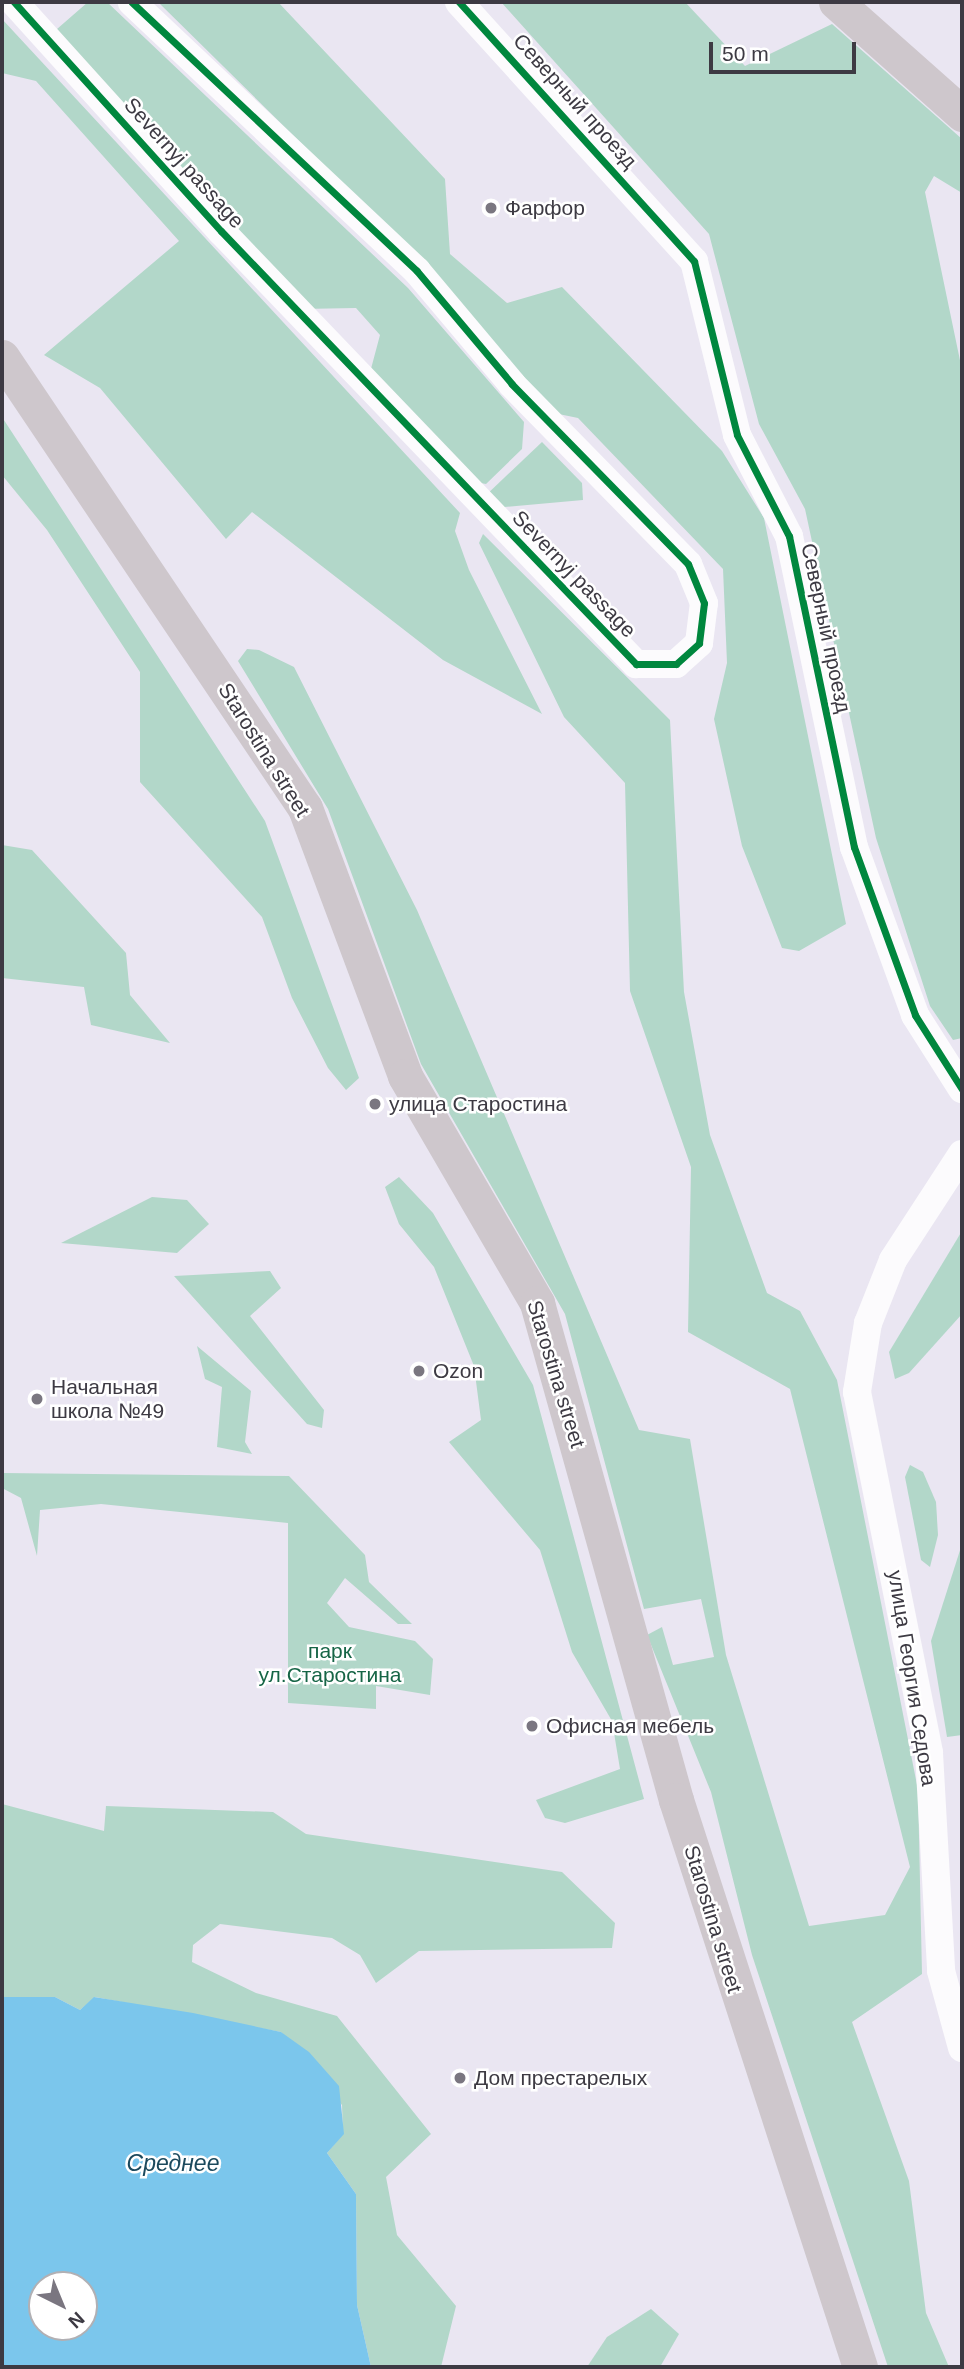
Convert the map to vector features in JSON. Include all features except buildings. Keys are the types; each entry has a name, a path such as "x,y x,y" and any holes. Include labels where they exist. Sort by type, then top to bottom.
{"main road":[{"path":"836,2 962,114"},
{"name":"Starostina street","path":"2,358 306,808 405,1076 537,1303 676,1800 860,2367"}],"street":[{"name":"Severnyj passage","path":"14,2 221,230 636,664 676,664 699,643 704,603 688,564 512,384 417,271 132,2"},
{"name":"Северный проезд","path":"459,2 694,261 737,435 789,536 854,847 915,1015 962,1090"},
{"name":"улица Георгия Седова","path":"962,1154 892,1259 868,1323 857,1392 929,1753 941,1971 962,2048"}],"green space":[{"path":"88,2 107,2 408,288 524,422 522,449 486,484 469,481 368,380 380,335 356,308 301,309 49,36"},
{"path":"158,2 278,2 445,179 450,254 507,303 562,287 722,451 764,518 846,924 799,951 782,948 742,846 714,719 727,663 723,569 578,418 549,412 439,279"},
{"path":"501,2 685,2 745,66 832,24 962,139 962,193 934,176 925,192 962,370 962,1038 953,1040 930,1006 876,838 805,509 759,424 709,234"},
{"path":"2,19 460,513 455,531 469,570 542,714 443,660 252,512 226,539 100,388 44,355 179,241 36,81 2,73"},
{"path":"2,417 265,821 359,1078 346,1090 328,1068 292,998 262,917 140,782 140,672 47,530 2,475"},
{"path":"542,442 582,483 583,500 493,508 483,498"},
{"path":"483,534 670,720 684,992 710,1135 767,1293 800,1311 837,1380 918,1790 922,1974 852,2022 909,2181 926,2313 949,2367 888,2367 752,1955 711,1792 647,1635 662,1627 673,1665 714,1657 701,1599 644,1609 565,1314 421,1064 328,809 238,661 247,649 259,650 294,667 417,910 639,1430 690,1439 726,1655 809,1926 885,1915 910,1867 790,1389 688,1332 691,1167 630,991 625,783 564,717 479,543"},
{"path":"2,845 32,850 126,953 130,995 170,1043 91,1025 84,987 2,978"},
{"path":"399,1177 433,1213 533,1385 644,1799 565,1823 545,1818 536,1800 620,1769 612,1721 572,1652 540,1550 449,1442 481,1420 474,1366 434,1267 399,1224 385,1187"},
{"path":"152,1197 187,1200 209,1224 177,1253 61,1243"},
{"path":"962,1231 962,1314 909,1373 895,1379 889,1352"},
{"path":"270,1271 281,1288 250,1316 324,1410 322,1428 307,1424 174,1276"},
{"path":"197,1346 251,1391 245,1442 252,1454 217,1447 222,1387 205,1379"},
{"path":"910,1465 923,1472 936,1502 938,1535 930,1567 921,1560 905,1477"},
{"name":"парк ул.Старостина","path":"2,1473 289,1476 365,1555 369,1582 412,1624 398,1624 345,1578 327,1603 349,1627 415,1641 433,1659 430,1695 376,1686 376,1709 288,1703 288,1523 101,1504 40,1510 37,1556 21,1498 2,1488"},
{"path":"962,1544 962,1735 947,1737 931,1641"},
{"path":"2,1804 104,1831 106,1806 273,1812 306,1834 562,1872 615,1923 612,1948 419,1951 376,1983 360,1955 332,1938 220,1924 193,1945 192,1962 256,1993 337,2016 431,2134 386,2177 397,2235 456,2306 441,2367 371,2367 357,2305 356,2194 327,2153 343,2134 342,2105 281,2032 95,1997 80,2010 55,1997 2,1997"},
{"path":"651,2309 679,2334 660,2367 587,2367 607,2337"}],"water":[{"name":"Среднее","path":"2,1997 55,1997 80,2010 94,1997 193,2013 281,2032 309,2052 339,2086 344,2134 327,2153 356,2194 357,2305 371,2367 2,2367"}],"cycle path":[{"path":"14,2 221,231 636,664 676,664 699,643 704,603 688,564 512,384 417,271 132,2"},
{"path":"459,2 694,261 737,435 789,536 854,847 915,1015 962,1089"}],"place":[{"name":"Фарфор","path":"491,208"},
{"name":"улица Старостина","path":"375,1104"},
{"name":"Ozon","path":"419,1371"},
{"name":"Начальная школа №49","path":"37,1399"},
{"name":"Офисная мебель","path":"532,1726"},
{"name":"Дом престарелых","path":"460,2078"}]}
